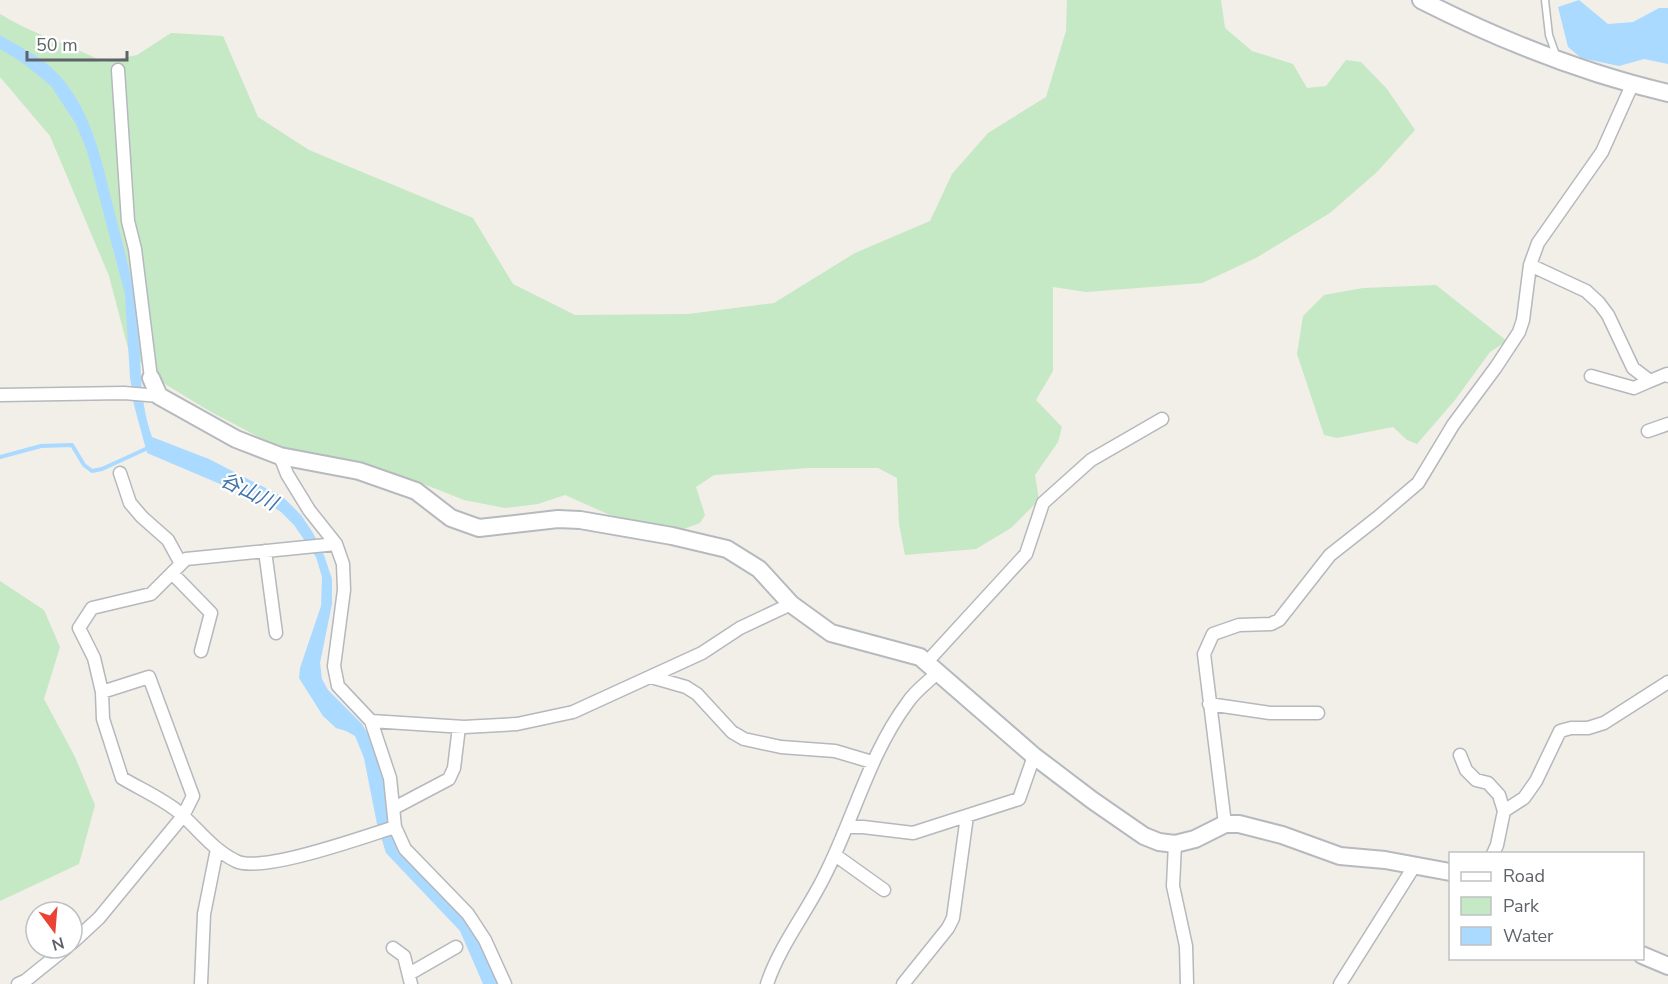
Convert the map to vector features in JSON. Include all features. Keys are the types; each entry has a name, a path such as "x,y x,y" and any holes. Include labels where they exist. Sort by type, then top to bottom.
{"street":[{"path":"1421,0 1469,24 1558,61 1632,85 1668,93"},
{"path":"118,70 128,221 135,249 152,396"},
{"path":"1225,824 1204,654 1213,634 1239,625 1270,624 1279,620 1330,555 1418,483 1453,425 1519,332 1523,320 1530,266 1538,243 1602,152 1632,85"},
{"path":"1530,266 1586,291 1599,303 1608,315 1633,368 1650,381"},
{"path":"1591,376 1634,388 1666,374 1668,376"},
{"path":"0,395 124,393 152,396 236,439 280,456 359,471 416,491 451,518 479,528 558,519 580,520 672,536 727,549 759,569 791,604 831,633 920,657 1034,756 1144,836 1160,842 1175,844 1195,839 1225,824 1239,824 1282,835 1340,856 1385,860 1449,872"},
{"path":"766,984 773,966 806,911 835,855 872,762 908,701 932,668 1026,554 1044,503 1091,460 1162,418"},
{"path":"1648,431 1668,424"},
{"path":"280,456 287,474 309,510 336,544 343,564 344,591 333,666 338,686 371,721 390,778 395,827 405,849 468,914 485,940 505,984"},
{"path":"120,473 130,502 168,540 177,569 211,613 201,651"},
{"path":"336,544 186,559 151,594 92,608 79,628 94,658 102,692 103,718 122,778 183,816 217,849 238,863 256,865 337,846 395,827"},
{"path":"265,551 276,633"},
{"path":"371,721 459,727 517,724 573,712 702,653 740,628 791,604"},
{"path":"84,932 99,918 183,816 193,796 149,677 102,692"},
{"path":"651,677 692,690 732,732 744,739 781,747 835,751 872,762"},
{"path":"1504,811 1524,798 1536,782 1560,731 1571,728 1588,728 1604,723 1668,682"},
{"path":"1209,704 1270,713 1318,713"},
{"path":"394,808 449,779 454,768 459,727"},
{"path":"1460,755 1466,770 1476,780 1488,783 1499,795 1504,811 1494,852"},
{"path":"848,827 914,832 1019,799 1034,756"},
{"path":"903,984 948,928 953,918 967,816"},
{"path":"1175,844 1173,886 1186,946 1187,984"},
{"path":"201,984 204,914 217,849"},
{"path":"835,855 884,890"},
{"path":"1340,984 1415,865"},
{"path":"393,948 404,956 410,979 456,947"},
{"path":"1644,956 1668,966"},
{"path":"18,984 51,960"}],"lane":[{"path":"1545,0 1549,34 1558,61"}],"green space":[{"path":"1067,0 1221,0 1225,28 1252,51 1293,64 1307,88 1326,86 1346,60 1361,62 1387,89 1415,130 1377,172 1330,213 1256,258 1202,283 1086,292 1053,287 1053,371 1036,400 1062,427 1058,442 1035,475 1039,500 1011,528 976,549 905,555 899,524 897,478 878,468 808,468 714,475 696,487 705,515 700,523 681,530 610,515 565,495 538,504 505,508 464,500 421,483 347,461 278,447 211,412 165,384 129,352 109,276 50,136 0,77 0,14 103,62 137,55 171,33 223,36 258,117 309,150 473,218 513,284 575,315 688,314 774,303 855,253 930,221 952,174 988,133 1046,97 1066,31"},
{"path":"1436,285 1507,341 1490,352 1455,400 1417,444 1407,440 1393,427 1337,438 1324,435 1297,354 1303,316 1324,295 1363,288"},
{"path":"0,581 44,610 60,647 44,699 75,757 95,805 79,864 0,901"}],"water":[{"path":"1579,0 1608,24 1633,22 1659,8 1668,8 1668,64 1644,59 1619,66 1581,58 1568,47 1558,7"},
{"name":"谷山川","path":"0,35 37,57 57,73 70,88 80,105 96,141 132,282 138,321 142,394 152,437 209,459 283,497 301,515 313,533 332,579 332,604 320,663 322,679 328,690 362,724 373,743 384,783 389,817 474,934 499,984 483,984 460,931 386,853 377,824 364,758 355,736 336,728 323,716 299,678 300,668 321,606 322,577 316,557 294,525 281,512 258,497 239,492 147,453 134,405 130,377 125,294 87,151 76,124 51,86 23,63 0,49"}],"waterway":[{"path":"0,457 41,446 72,445 84,465 92,471 102,469 150,447"}]}
